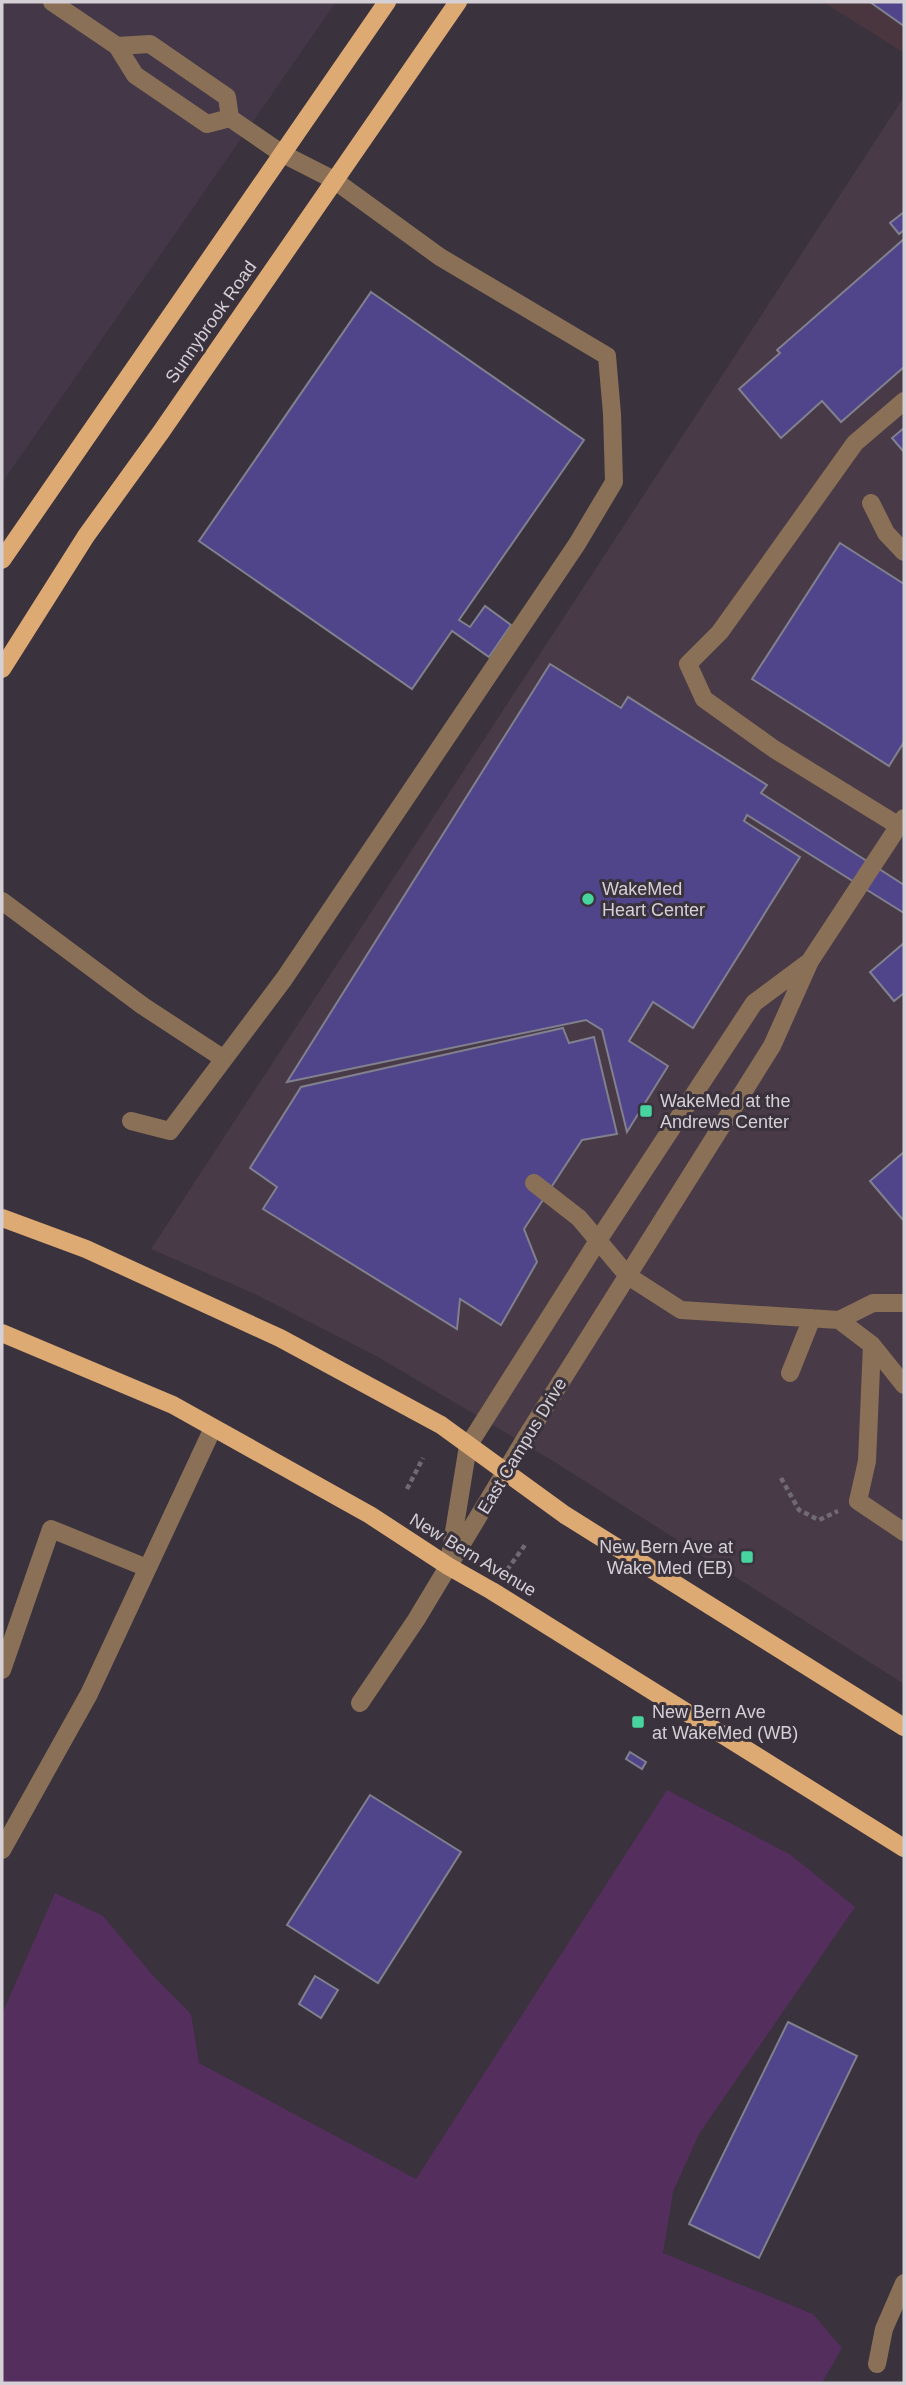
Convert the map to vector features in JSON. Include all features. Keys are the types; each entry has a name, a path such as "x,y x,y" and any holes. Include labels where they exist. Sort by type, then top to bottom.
{"main road":[{"name":"Sunnybrook Road","path":"2,560 387,2"},
{"name":"Sunnybrook Road","path":"2,669 86,536 458,2"},
{"path":"2,1217 86,1249 280,1338 441,1425 565,1516 904,1727"},
{"name":"New Bern Avenue","path":"2,1333 173,1405 370,1515 904,1848"}],"lane":[{"path":"52,2 117,46 135,75 207,124 230,118"},
{"path":"117,46 150,44 227,97 230,118 281,153 334,180 440,257 607,356 614,482 577,544 291,968 225,1059 170,1131 131,1121"},
{"path":"902,822 774,749 704,699 688,664 720,632 855,443 904,401"},
{"path":"871,503 886,533 904,552"},
{"name":"East Campus Drive","path":"448,1566 535,1422 772,1046 810,961 902,822"},
{"path":"2,901 144,1006 225,1059"},
{"name":"East Campus Drive","path":"448,1566 468,1446 599,1239 754,1003 810,961"},
{"path":"534,1183 579,1218 628,1276 681,1310 839,1320 873,1303 904,1303"},
{"path":"790,1373 812,1318"},
{"path":"839,1320 872,1345 904,1385"},
{"path":"872,1345 867,1461 858,1502 904,1532"},
{"path":"2,1850 89,1694 213,1428"},
{"path":"2,1670 51,1529 147,1568"},
{"path":"360,1703 416,1620 448,1566"},
{"path":"877,2364 884,2329 904,2283"}],"path":[{"path":"407,1489 423,1458"},
{"path":"781,1478 799,1510 819,1520 858,1502"},
{"path":"502,1578 525,1545"}],"shaded area":[{"path":"2,2 336,2 2,483"},
{"path":"823,2 904,2 904,53"},
{"path":"904,97 904,1684 550,1459 378,1357 255,1294 151,1249"},
{"path":"667,1790 791,1855 855,1907 699,2134 673,2192 663,2253 813,2314 842,2348 822,2383 2,2383 2,2014 55,1893 103,1916 156,1979 191,2014 199,2063 416,2179"}],"building":[{"path":"870,2 904,2 904,26"},
{"path":"904,212 904,230 899,234 890,223"},
{"path":"904,239 904,367 841,422 822,401 781,438 739,389 780,353 777,350"},
{"path":"371,292 584,440 459,620 470,627 485,606 511,625 489,657 452,631 412,689 199,541"},
{"path":"904,428 904,452 892,438"},
{"path":"840,543 904,584 904,742 889,766 752,679"},
{"name":"WakeMed Heart Center","path":"550,664 621,708 628,697 767,785 761,793 904,885 904,913 747,815 744,821 800,857 693,1028 653,1002 629,1041 668,1066 627,1132 602,1030 586,1020 287,1082"},
{"path":"904,943 904,993 894,1001 870,972"},
{"path":"563,1028 569,1043 594,1037 617,1134 582,1140 524,1229 537,1262 501,1325 460,1299 457,1329 263,1209 277,1187 250,1168 301,1087"},
{"path":"904,1152 904,1221 870,1181"},
{"path":"630,1752 646,1762 642,1769 626,1759"},
{"path":"370,1795 461,1852 378,1983 287,1925"},
{"path":"315,1976 338,1990 321,2018 299,2004"},
{"path":"788,2022 857,2056 759,2258 689,2224"}],"place":[{"name":"WakeMed Heart Center","path":"588,899"},
{"name":"WakeMed at the Andrews Center","path":"646,1111"},
{"name":"New Bern Ave at Wake Med (EB)","path":"747,1557"},
{"name":"New Bern Ave at WakeMed (WB)","path":"638,1722"}]}
